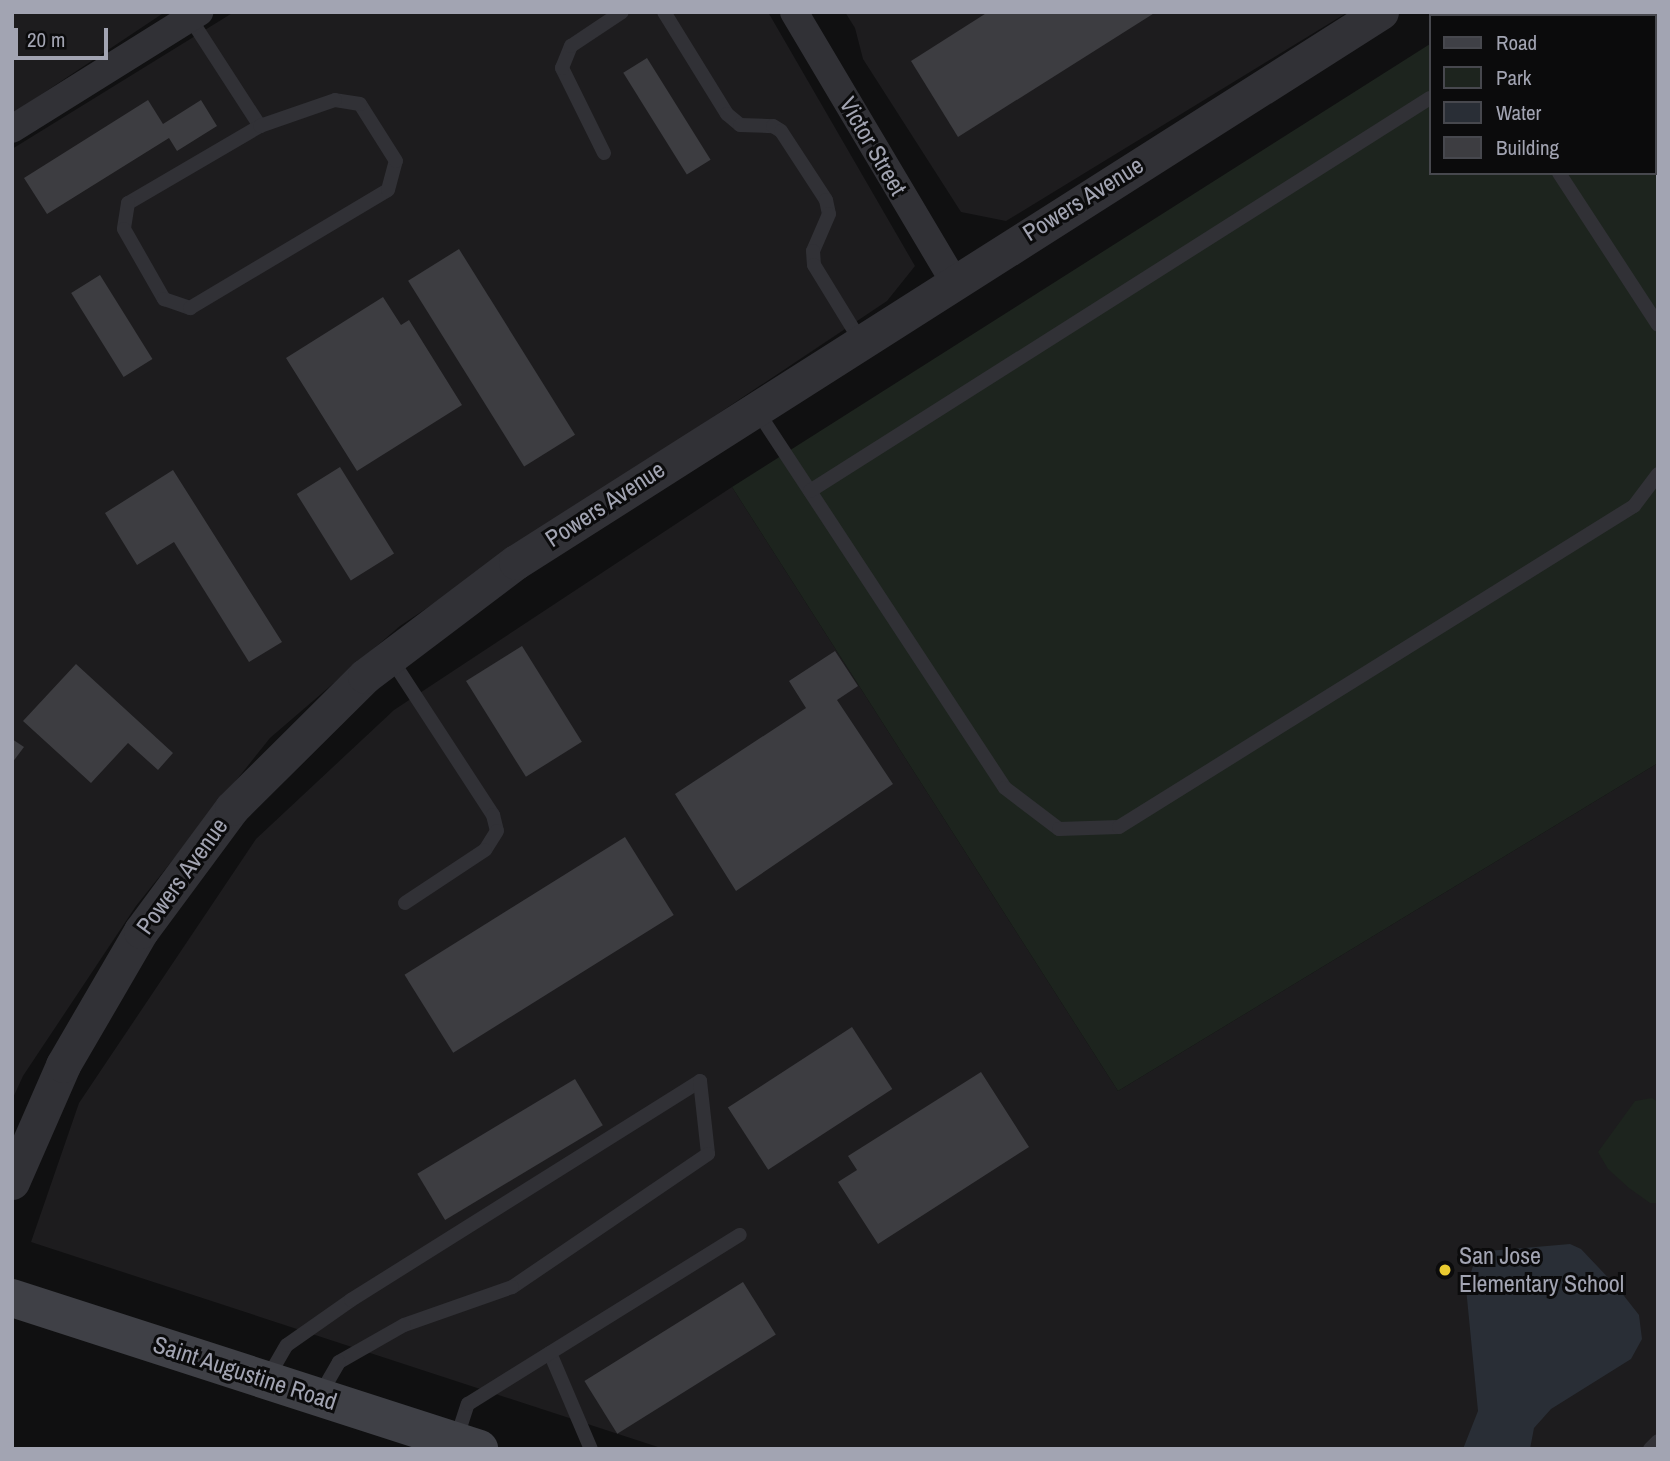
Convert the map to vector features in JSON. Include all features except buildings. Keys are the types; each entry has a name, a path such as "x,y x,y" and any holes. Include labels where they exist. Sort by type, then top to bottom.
{"main road":[{"name":"Saint Augustine Road","path":"12,1298 467,1445"}],"street":[{"name":"Victor Street","path":"794,12 953,280"},
{"name":"Powers Avenue","path":"15,1167 93,1010 194,856 232,808 389,656 516,562 953,280 1381,12"},
{"path":"12,129 194,15"}],"lane":[{"path":"604,153 562,68 570,46 622,12"},
{"path":"664,12 727,114 740,125 773,126 781,131 826,200 829,214 813,251 814,265 860,340"},
{"path":"194,15 260,126"},
{"path":"810,491 1428,99"},
{"path":"335,100 360,104 396,161 388,190 190,308 164,299 124,229 128,203 260,126 335,100"},
{"path":"1560,175 1658,325"},
{"path":"755,408 1005,788 1059,829 1119,827 1634,506 1658,474"},
{"path":"389,656 493,815 497,831 485,850 405,903"},
{"path":"266,1380 287,1345 351,1300 700,1081 708,1154 512,1287 404,1325 339,1362 319,1397"},
{"path":"467,1445 468,1404 740,1235"},
{"path":"550,1353 591,1449"},
{"path":"1650,1449 1658,1441"}],"shaded area":[{"path":"12,12 165,12 12,114"},
{"path":"234,12 768,12 915,266 887,301 400,626 270,738 136,906 23,1076 12,1100 12,149"},
{"path":"845,12 1348,12 1006,221 961,212 863,59 855,28"},
{"path":"1596,12 1658,12 1658,108 1656,14"},
{"path":"732,487 1118,1091 1658,763 1658,1449 664,1449 31,1242 79,1103 256,839 394,710"}],"green space":[{"path":"1428,45 1428,175 1656,175 1656,105 1658,108 1658,763 1118,1091 732,487"},
{"path":"1652,1098 1658,1102 1658,1203 1650,1203 1629,1188 1608,1169 1598,1152 1635,1101"}],"water":[{"path":"1570,1244 1581,1249 1639,1315 1642,1339 1631,1359 1551,1409 1534,1428 1530,1449 1463,1449 1478,1411 1466,1288 1474,1263 1488,1251"}],"place":[{"name":"San Jose Elementary School","path":"1445,1270"}]}
